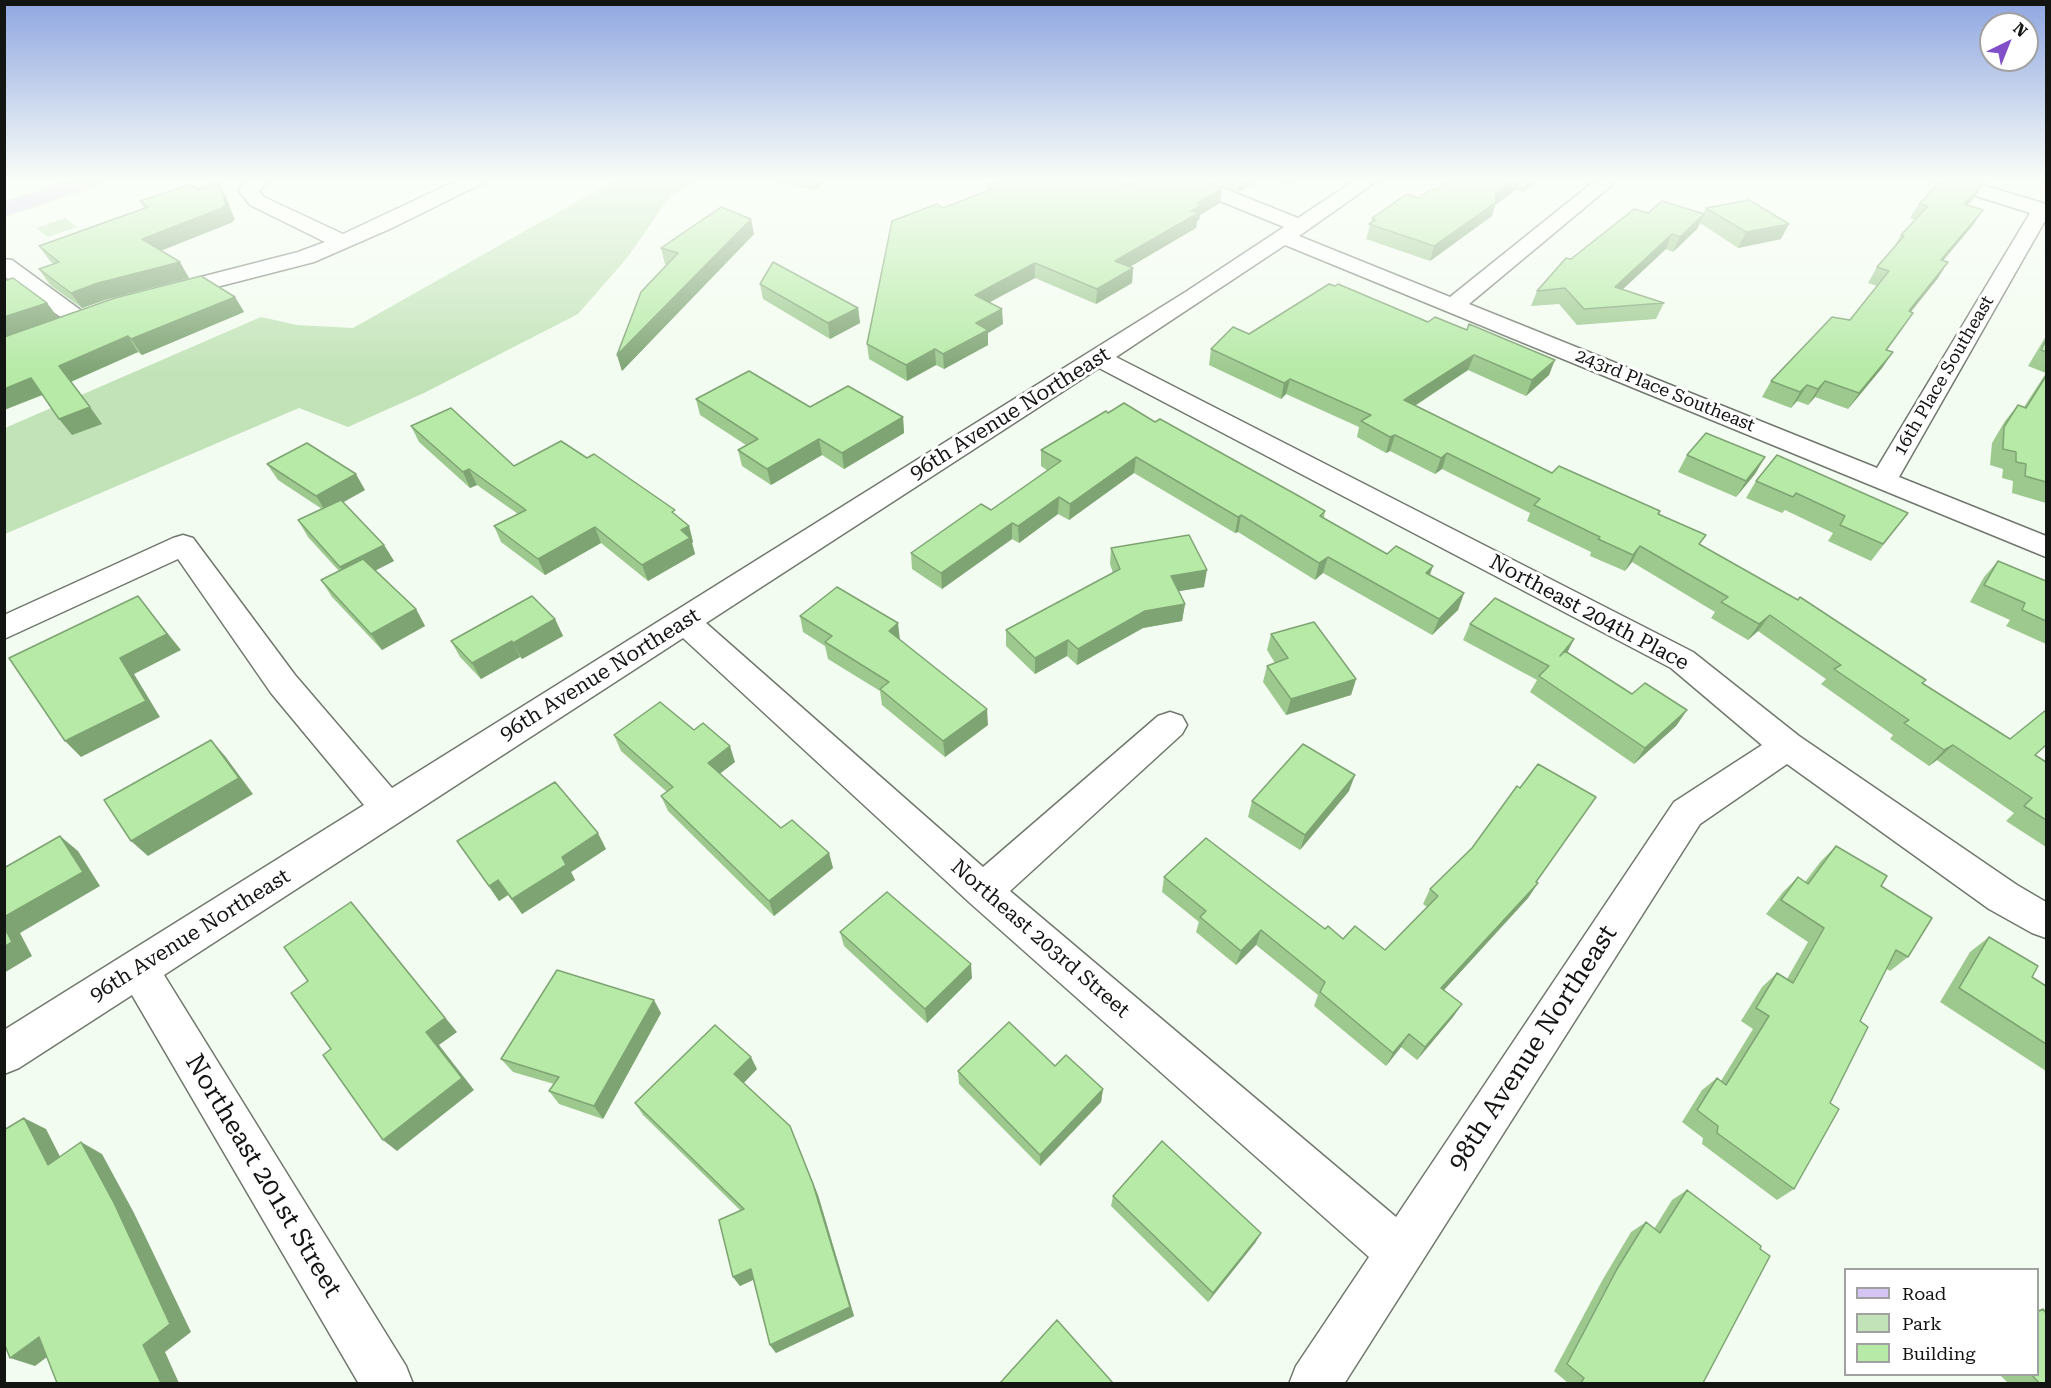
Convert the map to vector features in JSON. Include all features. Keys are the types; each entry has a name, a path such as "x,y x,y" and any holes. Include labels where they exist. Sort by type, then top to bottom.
{"street":[{"path":"151,296 306,257 340,244"},
{"name":"96th Avenue Northeast","path":"4,1054 1099,358 1273,244"},
{"name":"243rd Place Southeast","path":"1317,244 1454,305 2046,547"},
{"path":"1454,305 1530,244"},
{"name":"16th Place Southeast","path":"1883,481 2024,244"},
{"path":"9,274 78,320"},
{"name":"Northeast 204th Place","path":"1099,358 1682,660 1787,746 2003,897 2046,921"},
{"path":"4,628 183,545 283,684 389,809"},
{"name":"Northeast 203rd Street","path":"684,621 983,891 1400,1252"},
{"path":"983,891 1170,725"},
{"name":"98th Avenue Northeast","path":"1314,1383 1687,813 1787,746"},
{"name":"Northeast 201st Street","path":"138,969 388,1383"}],"green space":[{"path":"502,244 637,244 578,314 424,393 348,427 299,408 5,534 5,428 261,317 297,325 353,328"}],"building":[{"path":"45,244 150,244 180,262 98,283 71,293 39,269 59,262 39,246"},
{"path":"667,244 727,244 617,355 641,292 678,253 661,248"},
{"path":"887,244 1145,244 1115,261 1133,268 1097,289 1035,263 975,295 1002,309 976,323 988,330 943,354 935,349 906,365 867,344"},
{"path":"1590,244 1661,244 1615,287 1664,303 1584,309 1565,288 1537,291 1566,258 1571,259"},
{"path":"1897,244 1955,244 1941,260 1948,262 1909,311 1913,313 1886,350 1893,352 1859,393 1825,381 1818,389 1807,385 1800,392 1771,381 1832,317 1850,320 1889,271 1877,267"},
{"path":"773,262 858,308 828,323 760,284"},
{"path":"201,276 235,297 131,339 128,336 59,366 90,407 59,419 31,378 4,389 4,337 115,298"},
{"path":"13,278 47,303 4,317 4,281"},
{"path":"1329,284 1335,286 1338,284 1428,322 1435,317 1467,330 1469,324 1555,360 1532,380 1474,355 1404,400 1552,473 1559,466 1660,511 1658,514 1706,535 1699,544 1798,600 1800,597 1926,680 1922,683 2010,739 2046,710 2046,745 2035,755 2046,762 2046,820 2024,806 2032,798 1953,745 1944,750 1904,723 1909,720 1834,669 1841,665 1770,615 1759,624 1721,602 1728,597 1640,546 1633,555 1598,539 1600,537 1534,505 1540,499 1447,453 1441,458 1395,435 1390,437 1361,421 1371,415 1290,379 1284,383 1211,349 1233,327 1249,334"},
{"path":"2046,340 2046,352 2041,350"},
{"path":"749,371 810,407 848,386 903,417 842,453 819,439 767,469 738,450 758,439 696,399"},
{"path":"2046,376 2046,482 2025,476 2026,464 2016,462 2016,452 2003,449 2004,427 2018,405 2026,408"},
{"path":"1124,403 1155,422 1160,419 1325,511 1320,516 1387,554 1396,546 1433,566 1426,573 1464,593 1439,619 1328,557 1319,563 1241,515 1238,517 1136,457 1070,504 1059,497 1018,526 1012,523 941,573 911,553 981,504 991,510 1061,461 1041,450 1106,411 1108,413"},
{"path":"451,408 514,466 561,441 587,458 594,454 675,510 672,512 689,526 681,530 690,538 642,565 595,527 538,559 494,526 526,510 469,469 463,472 411,426"},
{"path":"1706,433 1765,457 1746,481 1687,455"},
{"path":"307,443 356,474 316,496 267,464"},
{"path":"1777,455 1908,513 1883,544 1840,525 1845,516 1796,493 1793,497 1756,481"},
{"path":"341,500 384,545 340,567 298,520"},
{"path":"1189,535 1207,570 1171,576 1185,604 1145,611 1078,649 1068,640 1035,658 1006,630 1120,569 1111,548"},
{"path":"363,559 416,609 371,634 321,580"},
{"path":"1998,561 2046,581 2046,621 2022,610 2025,603 1984,585"},
{"path":"837,587 898,623 889,631 987,709 943,741 880,689 889,682 825,642 832,636 800,616"},
{"path":"138,596 167,634 120,658 146,701 65,741 9,658"},
{"path":"532,596 555,619 472,663 451,641"},
{"path":"1495,598 1574,639 1560,656 1565,651 1632,694 1645,683 1687,710 1645,748 1539,676 1549,666 1470,624"},
{"path":"1314,622 1356,679 1291,699 1267,666 1288,658 1271,634"},
{"path":"660,702 694,730 703,723 730,746 708,763 781,828 792,820 829,853 769,901 661,796 673,787 614,735"},
{"path":"211,740 239,778 131,841 104,800"},
{"path":"1303,744 1355,775 1305,835 1252,801"},
{"path":"1538,764 1596,797 1536,882 1538,883 1441,988 1462,1004 1425,1047 1409,1034 1393,1053 1320,992 1325,982 1261,930 1241,951 1200,917 1206,911 1164,877 1206,838 1325,929 1328,926 1343,939 1355,926 1385,950 1438,896 1430,889 1472,848 1517,786 1520,788"},
{"path":"555,782 598,833 562,857 566,865 512,899 498,880 489,886 457,841"},
{"path":"60,836 83,872 4,917 4,868"},
{"path":"1836,846 1887,876 1881,886 1932,918 1908,957 1896,950 1860,1021 1868,1027 1830,1103 1839,1109 1794,1189 1717,1133 1718,1126 1697,1110 1717,1078 1726,1085 1769,1016 1756,1008 1777,973 1793,983 1824,928 1781,900 1798,877 1808,884"},
{"path":"887,892 971,964 925,1009 840,932"},
{"path":"351,902 445,1018 426,1032 462,1078 383,1140 323,1055 331,1049 291,993 308,981 284,947"},
{"path":"4,927 12,942 4,947"},
{"path":"1989,937 2038,966 2032,977 2046,986 2046,1044 1959,988"},
{"path":"557,970 654,1000 594,1106 549,1091 559,1077 501,1059"},
{"path":"1009,1022 1055,1066 1066,1055 1103,1089 1040,1155 958,1071"},
{"path":"715,1025 751,1057 734,1074 790,1126 813,1184 850,1307 770,1345 751,1269 733,1277 719,1220 744,1209 635,1103"},
{"path":"24,1118 48,1165 81,1142 114,1203 170,1324 143,1345 161,1383 57,1383 39,1337 10,1358 4,1343 4,1130"},
{"path":"1162,1141 1261,1233 1213,1293 1113,1196"},
{"path":"1687,1190 1761,1246 1760,1249 1770,1256 1703,1383 1581,1383 1584,1378 1567,1364 1617,1269 1646,1222 1660,1233"},
{"path":"2043,1309 2046,1313 2046,1383 2039,1383 2033,1376 2039,1376 2039,1311"},
{"path":"1057,1320 1113,1383 1000,1383"}]}
